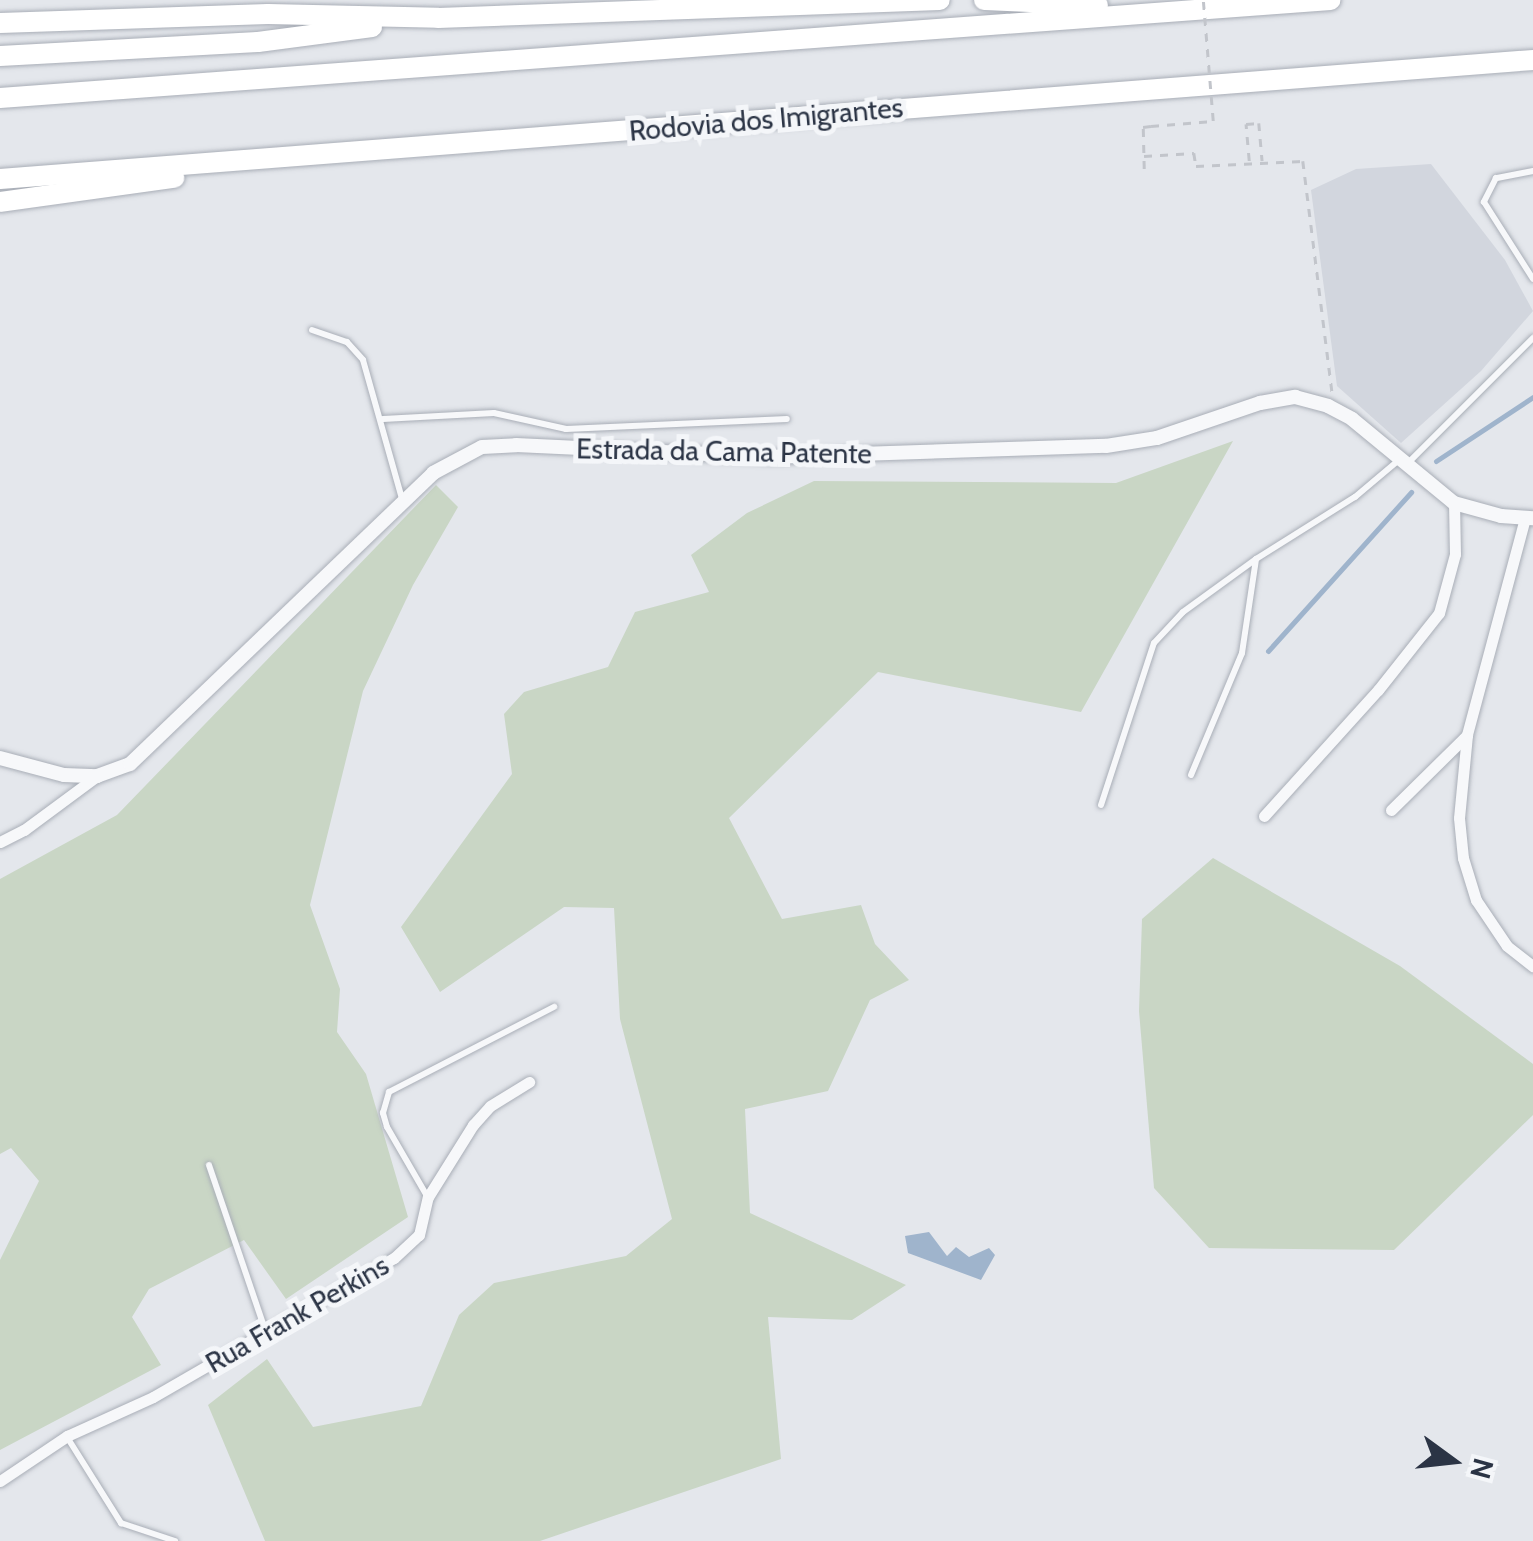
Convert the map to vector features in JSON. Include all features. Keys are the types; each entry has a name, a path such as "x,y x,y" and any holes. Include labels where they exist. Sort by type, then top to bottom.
{"highway":[{"path":"0,22 268,14 438,18 940,0"},
{"path":"984,0 1201,5"},
{"path":"0,98 1201,5 1330,0"},
{"path":"0,56 258,42 438,18"},
{"name":"Rodovia dos Imigrantes","path":"0,179 1533,60"},
{"path":"0,202 161,181 234,162"}],"street":[{"name":"Estrada da Cama Patente","path":"97,776 130,764 150,748 402,500 458,456 482,447 516,444 768,457 1106,446 1157,438 1280,398 1328,406 1352,420 1454,503 1529,518"},
{"path":"1264,816 1389,677 1439,613 1455,554 1454,503"},
{"path":"1529,518 1466,734 1459,818 1463,858 1476,900 1490,927 1533,966"},
{"path":"1390,810 1466,734"},
{"path":"0,758 64,775 97,776"},
{"path":"0,842 24,830 97,776"},
{"name":"Rua Frank Perkins","path":"0,1482 67,1436 153,1398 411,1244 424,1223 428,1197 450,1156 490,1106 528,1082"}],"lane":[{"path":"1533,171 1496,178 1484,193 1484,202 1533,279"},
{"path":"312,330 347,342 363,360 402,500"},
{"path":"1101,805 1154,643 1183,612 1256,559 1402,463 1533,338"},
{"path":"382,419 494,413 566,429 787,419"},
{"path":"1191,775 1242,653 1256,559"},
{"path":"428,1197 387,1127 383,1113 389,1092 554,1007"},
{"path":"209,1165 266,1333"},
{"path":"67,1436 121,1523 176,1541"}],"path":[{"path":"1144,169 1142,127 1213,120 1201,5"},
{"path":"1249,163 1246,124 1259,124 1262,162"},
{"path":"1144,156 1194,154 1196,166 1303,161 1332,394 1328,406"}],"shaded area":[{"path":"1431,164 1505,260 1533,311 1481,371 1401,443 1337,386 1311,190 1356,169"}],"green space":[{"path":"1233,441 1081,712 878,672 729,818 782,919 861,905 875,944 909,980 870,1000 828,1091 745,1109 750,1213 906,1285 852,1320 768,1317 781,1459 540,1541 265,1541 208,1405 267,1359 313,1427 421,1406 459,1315 494,1283 626,1256 672,1219 620,1019 614,908 564,907 440,992 401,927 512,774 504,714 524,692 608,667 635,612 709,592 691,555 747,513 814,481 1116,483"},
{"path":"436,485 458,507 413,585 363,691 310,905 340,989 337,1032 366,1074 408,1217 286,1299 244,1240 149,1289 132,1317 161,1365 0,1450 0,1260 39,1181 11,1148 0,1154 0,879 117,815"},
{"path":"1213,858 1400,966 1533,1064 1533,1115 1394,1250 1209,1248 1154,1188 1139,1011 1142,919"}],"water":[{"path":"929,1232 947,1256 956,1247 969,1257 989,1248 995,1255 981,1280 908,1253 905,1236"}],"waterway":[{"path":"1436,461 1533,397"},
{"path":"1268,651 1411,492"}]}
